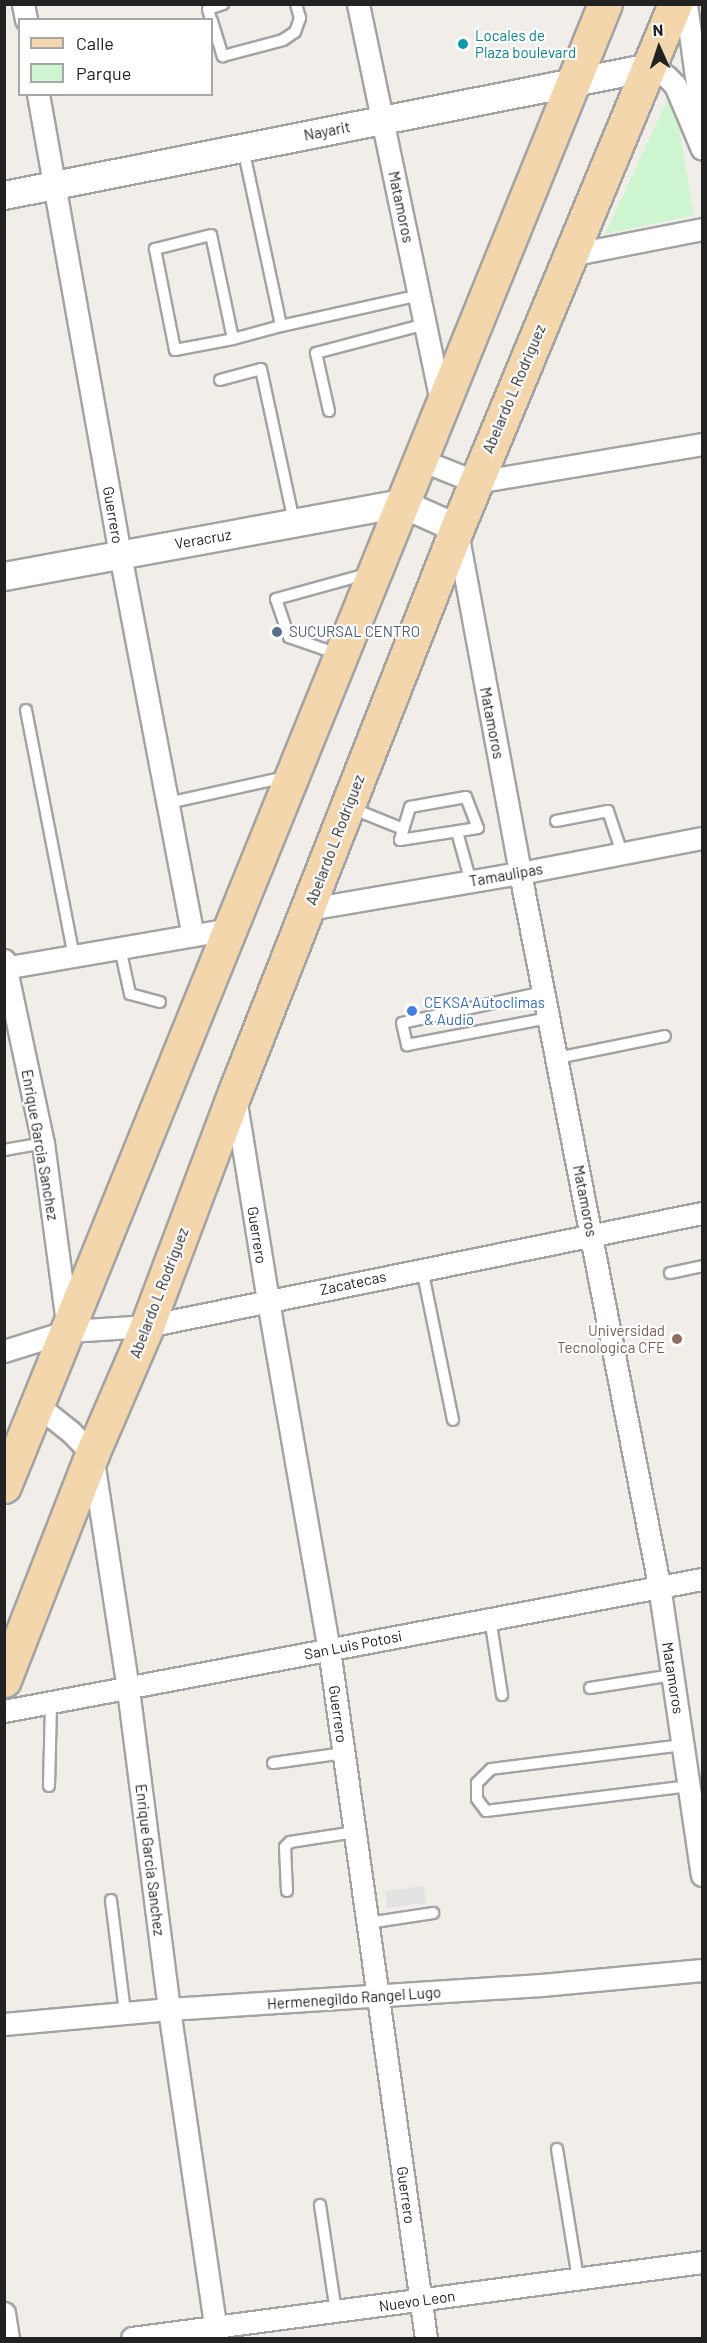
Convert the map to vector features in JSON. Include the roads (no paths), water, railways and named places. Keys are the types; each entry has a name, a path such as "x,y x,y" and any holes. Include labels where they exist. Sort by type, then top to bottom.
{"main road":[{"path":"4,1486 401,503 443,409 605,4"},
{"name":"Abelardo L Rodriguez","path":"4,1680 92,1454 147,1326 235,1092 309,909 456,528 675,4"}],"street":[{"name":"Matamoros","path":"358,4 443,409"},
{"path":"686,4 702,121"},
{"name":"Nayarit","path":"4,195 649,67"},
{"path":"649,67 666,76 675,85 685,103 702,149"},
{"name":"Guerrero","path":"38,96 120,554 194,935"},
{"path":"570,255 702,229"},
{"path":"421,460 476,482 702,444"},
{"path":"401,503 456,528"},
{"name":"Veracruz","path":"4,576 401,503"},
{"name":"Matamoros","path":"456,528 520,873 659,1585 702,1875"},
{"name":"Tamaulipas","path":"309,909 471,882 702,838"},
{"path":"5,965 74,956 230,929"},
{"name":"Enrique Garcia Sanchez","path":"5,965 43,1143 68,1331"},
{"name":"Guerrero","path":"235,1092 268,1301 329,1649 426,2338"},
{"name":"Zacatecas","path":"4,1351 68,1331 147,1326 702,1213"},
{"path":"37,1405 71,1431 92,1454"},
{"name":"Enrique Garcia Sanchez","path":"92,1454 128,1689 169,2009 216,2333"},
{"name":"San Luis Potosi","path":"4,1712 659,1585 702,1579"},
{"name":"Hermenegildo Rangel Lugo","path":"4,2024 169,2009 379,1997 702,1971"},
{"name":"Nuevo Leon","path":"132,2338 216,2333 336,2312 702,2262"},
{"path":"4,2313 8,2338"}],"lane":[{"path":"210,18 208,9 223,4"},
{"path":"213,26 223,56 283,40 295,32 300,18 296,4"},
{"path":"243,147 281,326"},
{"path":"233,339 211,235 155,249 175,350 233,339 420,295"},
{"path":"329,411 316,354 426,324"},
{"path":"220,380 261,369 294,522"},
{"path":"340,654 289,637 276,599 373,573"},
{"path":"26,710 74,956"},
{"path":"168,803 292,775"},
{"path":"466,797 478,828 457,832 400,840 410,807 466,797"},
{"path":"348,806 403,829"},
{"path":"556,821 608,811 622,853"},
{"path":"457,832 471,882"},
{"path":"120,948 130,994 160,1002"},
{"path":"544,992 402,1023 407,1045 549,1018"},
{"path":"557,1058 665,1036"},
{"path":"4,1150 43,1143"},
{"path":"670,1273 702,1266"},
{"path":"422,1269 453,1420"},
{"path":"490,1618 502,1695"},
{"path":"590,1688 672,1675"},
{"path":"50,1786 51,1703"},
{"path":"683,1745 491,1769 477,1784 477,1798 486,1811 689,1786"},
{"path":"273,1763 344,1753"},
{"path":"287,1891 285,1847 290,1842 355,1832"},
{"path":"111,1900 125,2013"},
{"path":"368,1923 433,1913"},
{"path":"557,2149 578,2279"},
{"path":"320,2205 336,2312"}],"place":[{"name":"Locales de Plaza boulevard","path":"463,44"},
{"name":"SUCURSAL CENTRO","path":"277,632"},
{"name":"CEKSA Autoclimas & Audio","path":"412,1011"},
{"name":"Universidad Tecnologica CFE","path":"677,1339"}]}
